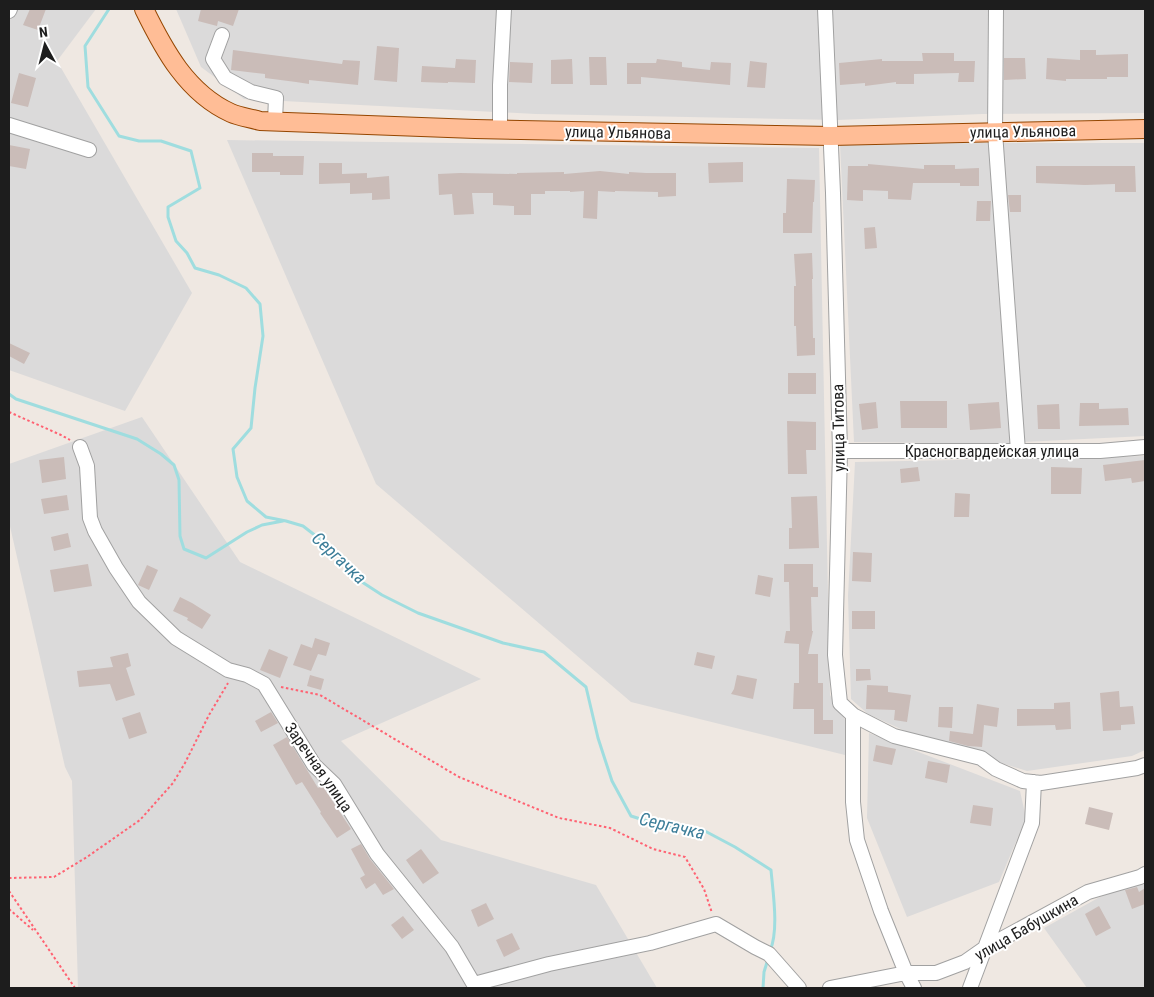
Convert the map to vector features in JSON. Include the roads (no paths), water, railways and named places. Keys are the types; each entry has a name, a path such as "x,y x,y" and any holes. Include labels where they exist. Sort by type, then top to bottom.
{"main road":[{"name":"улица Ульянова","path":"144,9 170,58 190,84 209,100 232,113 260,121 500,130 831,136 1145,129"}],"street":[{"path":"500,130 504,9"},
{"name":"улица Титова","path":"825,9 831,136 840,451 835,655 840,704 853,715"},
{"path":"996,9 995,132 1018,451"},
{"path":"222,35 213,59 225,78 251,92 276,98 275,121"},
{"path":"9,125 89,150"},
{"name":"Заречная улица","path":"80,447 87,466 92,524 116,568 138,602 176,638 228,670 247,675 264,684 314,765 334,784 378,854 452,947 475,986"},
{"name":"Красногвардейская улица","path":"840,451 1100,451 1145,447"},
{"path":"914,988 881,911 857,840 853,802 853,715 894,736 981,758 996,769 1023,781 1041,783 1137,768 1145,765"},
{"path":"970,988 1032,823 1034,782"},
{"name":"улица Бабушкина","path":"830,988 906,973 936,973 965,962 985,948 1088,892 1145,874"},
{"path":"475,986 549,964 650,943 716,924 755,948 769,954 799,988"}],"waterway":[{"name":"Сергачка","path":"109,9 85,46 88,87 119,136 139,141 161,141 191,151 200,188 168,207 168,217 176,241 187,253 195,268 219,275 246,288 260,304 263,336 251,428 233,449 237,477 247,501 266,517 303,526 334,550 362,582 382,595 418,613 503,643 544,652 586,687 598,738 612,781 631,816 666,827 703,830 735,847 771,870 775,922 770,951"},
{"path":"9,394 16,399 137,439 161,454 174,465 179,480 180,536 184,549 206,558 247,532 262,525 283,521"},
{"name":"Сергачка","path":"763,988 764,972 768,959"}]}
